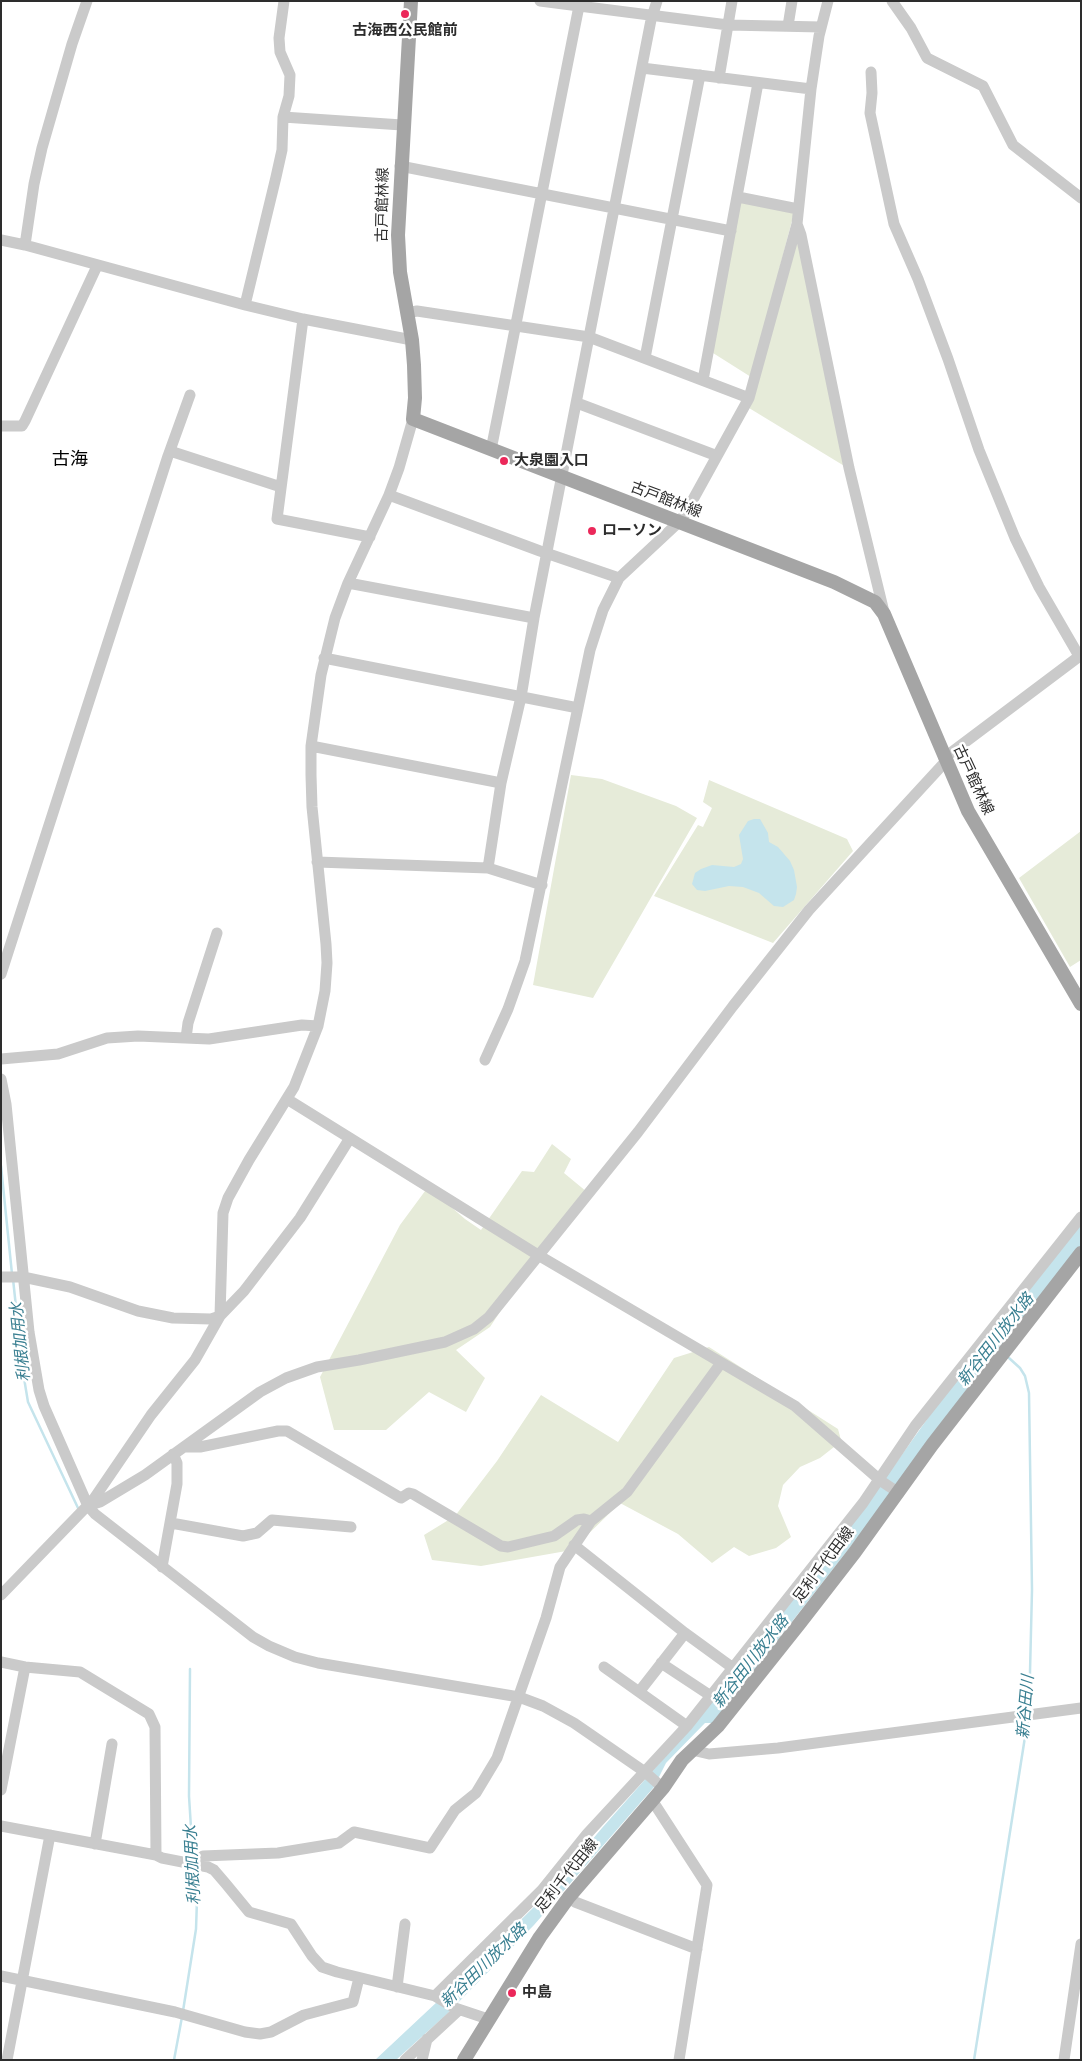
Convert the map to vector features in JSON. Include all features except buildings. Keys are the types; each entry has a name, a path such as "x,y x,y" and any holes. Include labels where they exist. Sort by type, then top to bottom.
{"main road":[{"name":"古戸館林線","path":"411,1 402,125 398,255 412,340 415,382 412,419 834,582 875,602 884,614 945,760 980,833 1081,1004"},
{"name":"足利千代田線","path":"464,2060 540,1937 569,1897 652,1800 682,1760 718,1726 816,1602 895,1491 1081,1253"}],"street":[{"path":"26,245 34,184 42,148 80,18 87,1"},
{"path":"245,305 282,150 283,117 289,96 290,76 280,52 279,38 284,1"},
{"path":"540,1 579,4 728,24 822,27"},
{"path":"488,868 501,783 521,697 534,618 614,208 652,15 657,1"},
{"path":"719,78 732,1"},
{"path":"788,26 792,1"},
{"path":"486,1060 508,1009 524,961 542,885 590,650 603,610 619,578 679,522 749,398 797,224 811,89 828,1"},
{"path":"892,1 911,28 927,58 983,86 1013,145 1081,198"},
{"path":"491,450 579,4"},
{"path":"642,68 811,89"},
{"path":"88,1506 119,1491 260,1392 286,1378 317,1367 445,1342 474,1329 489,1317 638,1132 733,1006 809,910 945,760 1080,656 1030,571 1011,529 979,450 918,279 894,224 870,113 872,93 871,72"},
{"path":"645,358 700,75"},
{"path":"704,380 758,83"},
{"path":"283,117 402,125"},
{"path":"400,166 731,231"},
{"path":"738,197 798,209"},
{"path":"797,224 801,235 845,450 884,614"},
{"path":"1,240 26,245 245,305 303,319 412,340"},
{"path":"1,426 22,426 25,421 97,266"},
{"path":"407,313 418,311 589,337 749,398"},
{"path":"303,319 277,519 370,536"},
{"path":"1,974 170,451 190,395"},
{"path":"577,403 716,457"},
{"path":"220,1316 223,1213 228,1198 287,1099 304,1065 318,1026 325,992 327,963 312,807 311,746 324,658 335,618 348,583 389,495 399,468 412,419"},
{"path":"170,451 281,487"},
{"path":"389,495 547,554 619,578"},
{"path":"348,583 534,618"},
{"path":"324,658 578,708"},
{"path":"311,746 501,783"},
{"path":"318,862 488,868 542,885"},
{"path":"186,1038 188,1023 217,933"},
{"path":"1,1059 58,1054 108,1038 138,1036 209,1039 302,1025 318,1026"},
{"path":"1,1079 6,1104 12,1277 29,1332 39,1390 44,1406 88,1506 99,1518 253,1636 295,1657 318,1663 519,1697 543,1706 574,1723 662,1786"},
{"path":"287,1099 538,1255 796,1406 895,1491"},
{"path":"1,1595 88,1506 151,1415 184,1375 220,1316 244,1291 300,1218 350,1138"},
{"path":"437,1997 542,1890 587,1834 647,1774 687,1726 863,1503 915,1426 1081,1217"},
{"path":"12,1277 70,1287 138,1311 173,1318 211,1319 220,1316"},
{"path":"199,1864 203,1856 278,1852 339,1843 354,1832 430,1848 455,1810 476,1793 491,1770 504,1742 546,1618 560,1568 590,1521 627,1492 721,1363"},
{"path":"184,1447 200,1447 278,1430 287,1431 401,1498 409,1493 413,1494 501,1546 508,1547 554,1536 576,1520 584,1519 590,1521"},
{"path":"162,1567 177,1484 177,1463 173,1454"},
{"path":"170,1522 243,1536 257,1533 268,1521 272,1520 351,1527"},
{"path":"574,1545 685,1633 733,1668"},
{"path":"639,1692 685,1633"},
{"path":"1,1662 25,1667 80,1672 145,1711 152,1718 155,1727 156,1855"},
{"path":"661,1663 711,1696"},
{"path":"1,1790 25,1667"},
{"path":"604,1668 687,1726"},
{"path":"692,1750 709,1754 769,1749 1081,1708"},
{"path":"95,1844 112,1744"},
{"path":"652,1800 707,1885 679,2060"},
{"path":"1,1826 156,1855 208,1867 218,1874 249,1912 290,1924 322,1967 358,1978 437,1997 457,2009 488,2019"},
{"path":"7,2060 50,1835"},
{"path":"569,1897 576,1902 697,1949"},
{"path":"397,1987 405,1924"},
{"path":"1064,2060 1081,1944"},
{"path":"1,1976 175,2012 245,2032 260,2034 271,2032 304,2015 353,2002 358,1978"},
{"path":"405,2060 457,2009"},
{"path":"422,2060 427,2039"}],"green space":[{"path":"737,200 794,213 751,377 713,353"},
{"path":"798,233 846,467 749,408"},
{"path":"571,775 602,779 676,806 697,818 593,998 533,985"},
{"path":"709,780 847,839 853,851 773,943 654,896 698,825 703,827 712,808 703,802"},
{"path":"1081,831 1081,960 1070,967 1019,878"},
{"path":"552,1144 571,1159 564,1173 587,1192 545,1244 490,1327 456,1350 485,1378 466,1412 429,1392 386,1430 334,1430 320,1377 400,1225 428,1187 465,1219 481,1230 522,1171 534,1172"},
{"path":"709,1347 838,1429 841,1440 820,1458 800,1467 783,1485 778,1506 791,1537 776,1548 749,1556 734,1547 712,1563 678,1534 620,1503 572,1550 481,1566 432,1560 424,1535 455,1516 497,1461 541,1395 618,1442 674,1358"}],"water":[{"path":"760,819 768,833 769,842 778,847 790,861 794,870 797,887 796,894 794,900 783,907 774,906 759,893 743,887 729,886 705,891 697,890 692,884 695,873 701,869 712,865 734,867 741,864 743,859 739,835 748,821"},
{"path":"723,1687 733,1697 712,1723 705,1723 666,1763 654,1787 534,1925 447,2014 396,2060 375,2060 454,1986 543,1898 697,1721"}],"waterway":[{"name":"利根加用水","path":"1,1166 12,1274"},
{"name":"新谷田川放水路","path":"716,1707 893,1480 972,1369 1081,1234"},
{"name":"利根加用水","path":"13,1279 28,1402 78,1508"},
{"name":"新谷田川","path":"1009,1358 1020,1368 1025,1376 1029,1393 1032,1590 1029,1713"},
{"name":"利根加用水","path":"190,1669 189,1796 193,1860"},
{"name":"新谷田川","path":"974,2060 1028,1718"},
{"name":"利根加用水","path":"183,2011 196,1929 197,1900 194,1868"},
{"name":"利根加用水","path":"174,2060 182,2017"}],"place":[{"name":"古海西公民館前","path":"405,14"},
{"name":"大泉園入口","path":"504,461"},
{"name":"ローソン","path":"592,531"},
{"name":"中島","path":"512,1993"}],"district":[{"name":"古海","path":"70,460"}]}
